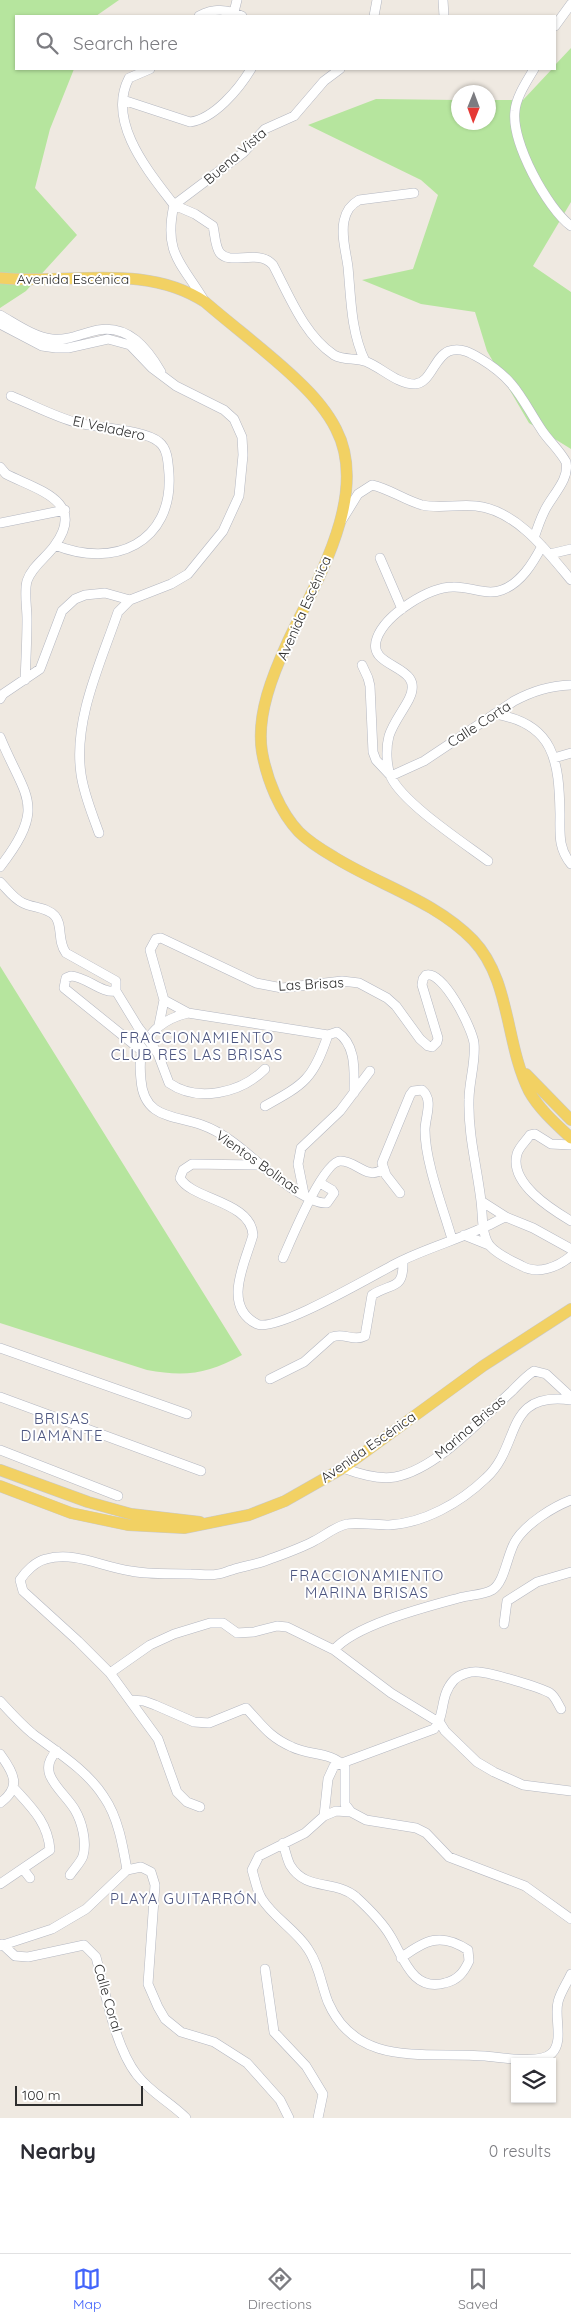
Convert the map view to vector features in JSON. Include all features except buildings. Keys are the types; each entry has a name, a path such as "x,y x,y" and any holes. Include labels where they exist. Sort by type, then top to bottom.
{"main road":[{"name":"Avenida Escénica","path":"0,278 148,280 170,284 190,292 205,302 297,380 323,409 337,430 346,456 348,482 341,522 326,561 283,654 268,692 262,721 262,750 270,780 281,806 299,832 318,848 357,871 419,901 448,918 473,940 486,956 497,982 520,1067 529,1091 539,1105 571,1138"},
{"name":"Avenida Escénica","path":"520,1067 540,1090 571,1120"},
{"name":"Avenida Escénica","path":"0,1484 71,1513 128,1525 184,1528 249,1515 285,1501 343,1468 483,1366 571,1309"},
{"path":"0,1470 131,1514 206,1523"},
{"path":"0,1484 19,1485 34,1483"},
{"path":"34,1483 45,1495 71,1513"}],"street":[{"path":"201,15 207,12 223,10 238,14 237,0"},
{"path":"374,15 377,0"},
{"path":"443,0 444,15"},
{"path":"556,25 571,4"},
{"path":"148,70 129,78 123,100 130,139 174,205 195,214 213,226 219,252 224,256 260,256 268,258 298,312 316,337 334,355 346,360 365,361 401,381 414,384 424,380 442,355 450,351 460,350 470,352 482,359 502,372 512,383 544,432 562,454 567,468 564,478 544,512 534,538"},
{"path":"123,100 190,122 199,121 222,103 250,70"},
{"name":"Buena Vista","path":"174,205 243,153 265,129 294,116 324,81 339,70"},
{"path":"534,70 516,106 515,124 527,159 540,187 560,217 571,226"},
{"path":"365,361 355,333 343,234 347,212 351,204 358,200 414,193"},
{"path":"174,205 170,224 171,246 205,302"},
{"path":"0,315 41,337 52,339 72,338 98,330 126,332 146,348 164,376"},
{"path":"0,324 42,346 68,348 108,339 130,345 152,368 184,391 224,410 234,419 242,437 242,479 239,496 223,531 188,574 171,584 130,600 118,612 82,720 79,749 86,798 99,833"},
{"name":"El Veladero","path":"11,396 76,423 148,436 159,442 164,448 168,463 170,487 166,506 158,526 139,543 124,551 97,555 72,552 55,545"},
{"path":"0,468 6,474 60,502 65,510 65,524 55,545 41,559 27,581 28,644 24,680"},
{"path":"341,522 358,494 372,486 382,487 423,505 478,506 492,510 534,538 571,580"},
{"path":"0,523 65,510"},
{"path":"391,776 387,749 390,734 410,698 413,682 410,676 382,659 376,645 377,637 384,626 402,609 424,595 444,588 453,586 490,592 502,590 515,582 525,572 542,546"},
{"path":"550,554 571,550"},
{"path":"380,558 402,609"},
{"path":"0,699 3,694 40,669 52,633 62,611 67,605 85,595 105,593 130,600"},
{"path":"362,665 370,686 373,752 376,760 428,816 488,861"},
{"name":"Calle Corta","path":"391,776 424,761 514,701 544,687 571,685"},
{"path":"494,714 511,716 533,728 545,740 558,767 560,841 564,855 571,864"},
{"path":"0,737 22,783 27,797 28,808 24,831 18,843 0,867"},
{"path":"554,758 571,752"},
{"path":"0,882 21,902 46,909 55,916 58,922 60,945 66,953 116,981 116,991 138,1027 158,1054 169,1083 190,1092 209,1093 229,1090 245,1084 265,1069"},
{"name":"Las Brisas","path":"159,1025 164,1000 150,950 156,939 161,938 256,983 282,988 342,981 359,983 387,998 396,1006 420,1039 432,1047 438,1038 422,985 426,975 435,976 441,981 464,1016 471,1030 474,1044 468,1099 471,1151 481,1200 484,1228 489,1245"},
{"path":"116,991 106,991 78,976 66,978 64,984 66,992 142,1051"},
{"path":"164,1000 188,1013"},
{"name":"Vientos Bolinas","path":"307,1197 220,1133 203,1125 176,1119 158,1112 149,1104 141,1084 140,1068 142,1051 147,1039 159,1025 172,1017 188,1013 328,1035 337,1032 348,1041 354,1071 354,1093"},
{"path":"265,1106 303,1084 319,1059 328,1035"},
{"path":"320,1183 332,1190 333,1197 327,1203 322,1204 307,1197 298,1164 301,1148 340,1111 370,1070"},
{"path":"400,1193 383,1168 384,1154 410,1095 413,1091 422,1090 428,1100 425,1130 426,1141 452,1239"},
{"path":"571,1144 551,1144 536,1134 530,1135 518,1151 516,1166 529,1190 571,1221"},
{"path":"283,1258 307,1197 334,1163 340,1161 369,1172 378,1172 383,1168"},
{"path":"261,1165 192,1164 183,1170 180,1178 188,1186 240,1212 253,1227 253,1235 237,1289 240,1306 257,1324 264,1326 308,1309 403,1260 452,1239 484,1228 506,1217"},
{"path":"481,1200 506,1217 533,1228 571,1249"},
{"path":"464,1235 489,1245 504,1257 526,1268 543,1270 554,1267 571,1256"},
{"path":"270,1379 304,1362 332,1337 337,1335 359,1339 365,1336 372,1294 395,1286 400,1281 403,1275 403,1260"},
{"path":"0,1348 187,1414"},
{"name":"Marina Brisas","path":"343,1468 359,1474 394,1477 426,1464 450,1447 534,1371 546,1374 571,1399"},
{"path":"0,1397 201,1471"},
{"path":"200,1807 187,1802 177,1792 158,1739 110,1673 23,1591 20,1580 24,1573 45,1559 76,1556 132,1572 218,1574 264,1562 315,1541 333,1528 350,1523 368,1526 392,1525 421,1520 461,1498 486,1478 500,1462 508,1446 514,1426 520,1415 529,1406 542,1401 571,1399"},
{"path":"0,1450 118,1496"},
{"path":"34,1483 41,1466"},
{"path":"334,1650 342,1641 356,1632 430,1606 492,1591 501,1582 506,1561 517,1539 550,1510 571,1500"},
{"path":"504,1624 506,1601 537,1582 571,1572"},
{"path":"110,1673 150,1645 174,1634 210,1623 223,1623 236,1633 254,1632 277,1626 287,1627 334,1650 391,1693 440,1723 445,1731 477,1762 494,1772 523,1785 571,1791"},
{"path":"324,1816 328,1778 334,1766 340,1762 434,1729 440,1723 443,1699 448,1689 456,1679 470,1672 491,1674 551,1694 561,1708"},
{"path":"131,1700 155,1704 194,1722 209,1723 246,1708 271,1736 294,1748 330,1756 340,1762 345,1767 345,1804 351,1812"},
{"path":"0,1701 31,1732 57,1751 91,1781 104,1796 116,1822 127,1870"},
{"path":"57,1751 48,1764 50,1778 76,1810 83,1831 83,1858 70,1875"},
{"path":"0,1754 13,1775 12,1793 0,1803"},
{"path":"0,1884 50,1850 49,1837 41,1817 13,1787"},
{"path":"571,1919 525,1886 449,1857 426,1833 416,1828 366,1820 351,1812 336,1811 324,1816 305,1833 259,1856 252,1870 261,1899 310,1951 319,1970 328,2002 342,2024 354,2038 377,2049 398,2053 465,2054 539,2059 551,2054 557,2042 558,2002 571,1974"},
{"path":"283,1843 290,1865 306,1882 344,1890 357,1898 391,1936 401,1958 418,1981 438,1985 459,1977 470,1961 468,1950 445,1939 432,1940 410,1951 401,1958"},
{"path":"1,1945 52,1929 86,1909 127,1870 135,1867 151,1872 156,1885 148,1984 165,2019 181,2032 214,2042 248,2063 280,2100 289,2118"},
{"path":"22,1869 30,1878"},
{"name":"Calle Coral","path":"1,1945 15,1956 28,1957 84,1945 96,1956 123,2052 136,2074 149,2089 186,2118"},
{"path":"265,1969 274,2032 306,2066 323,2094 318,2118"}],"green space":[{"path":"0,0 119,0 97,15 15,15 15,70 74,70 50,129 35,188 77,235 26,291 0,308"},
{"path":"571,48 571,202 533,266 571,292 571,449 529,423 487,351 475,312 421,304 362,280 413,269 438,195 421,180 308,125 376,99 451,100 451,130 496,130 496,100 523,100 551,70 556,70 556,64"},
{"path":"0,966 242,1355 207,1370 185,1373 161,1372 147,1370 0,1323"}],"district":[{"name":"FRACCIONAMIENTO CLUB RES LAS BRISAS","path":"197,1046"},
{"name":"BRISAS DIAMANTE","path":"62,1426"},
{"name":"FRACCIONAMIENTO MARINA BRISAS","path":"367,1584"},
{"name":"PLAYA GUITARRÓN","path":"184,1898"}]}
